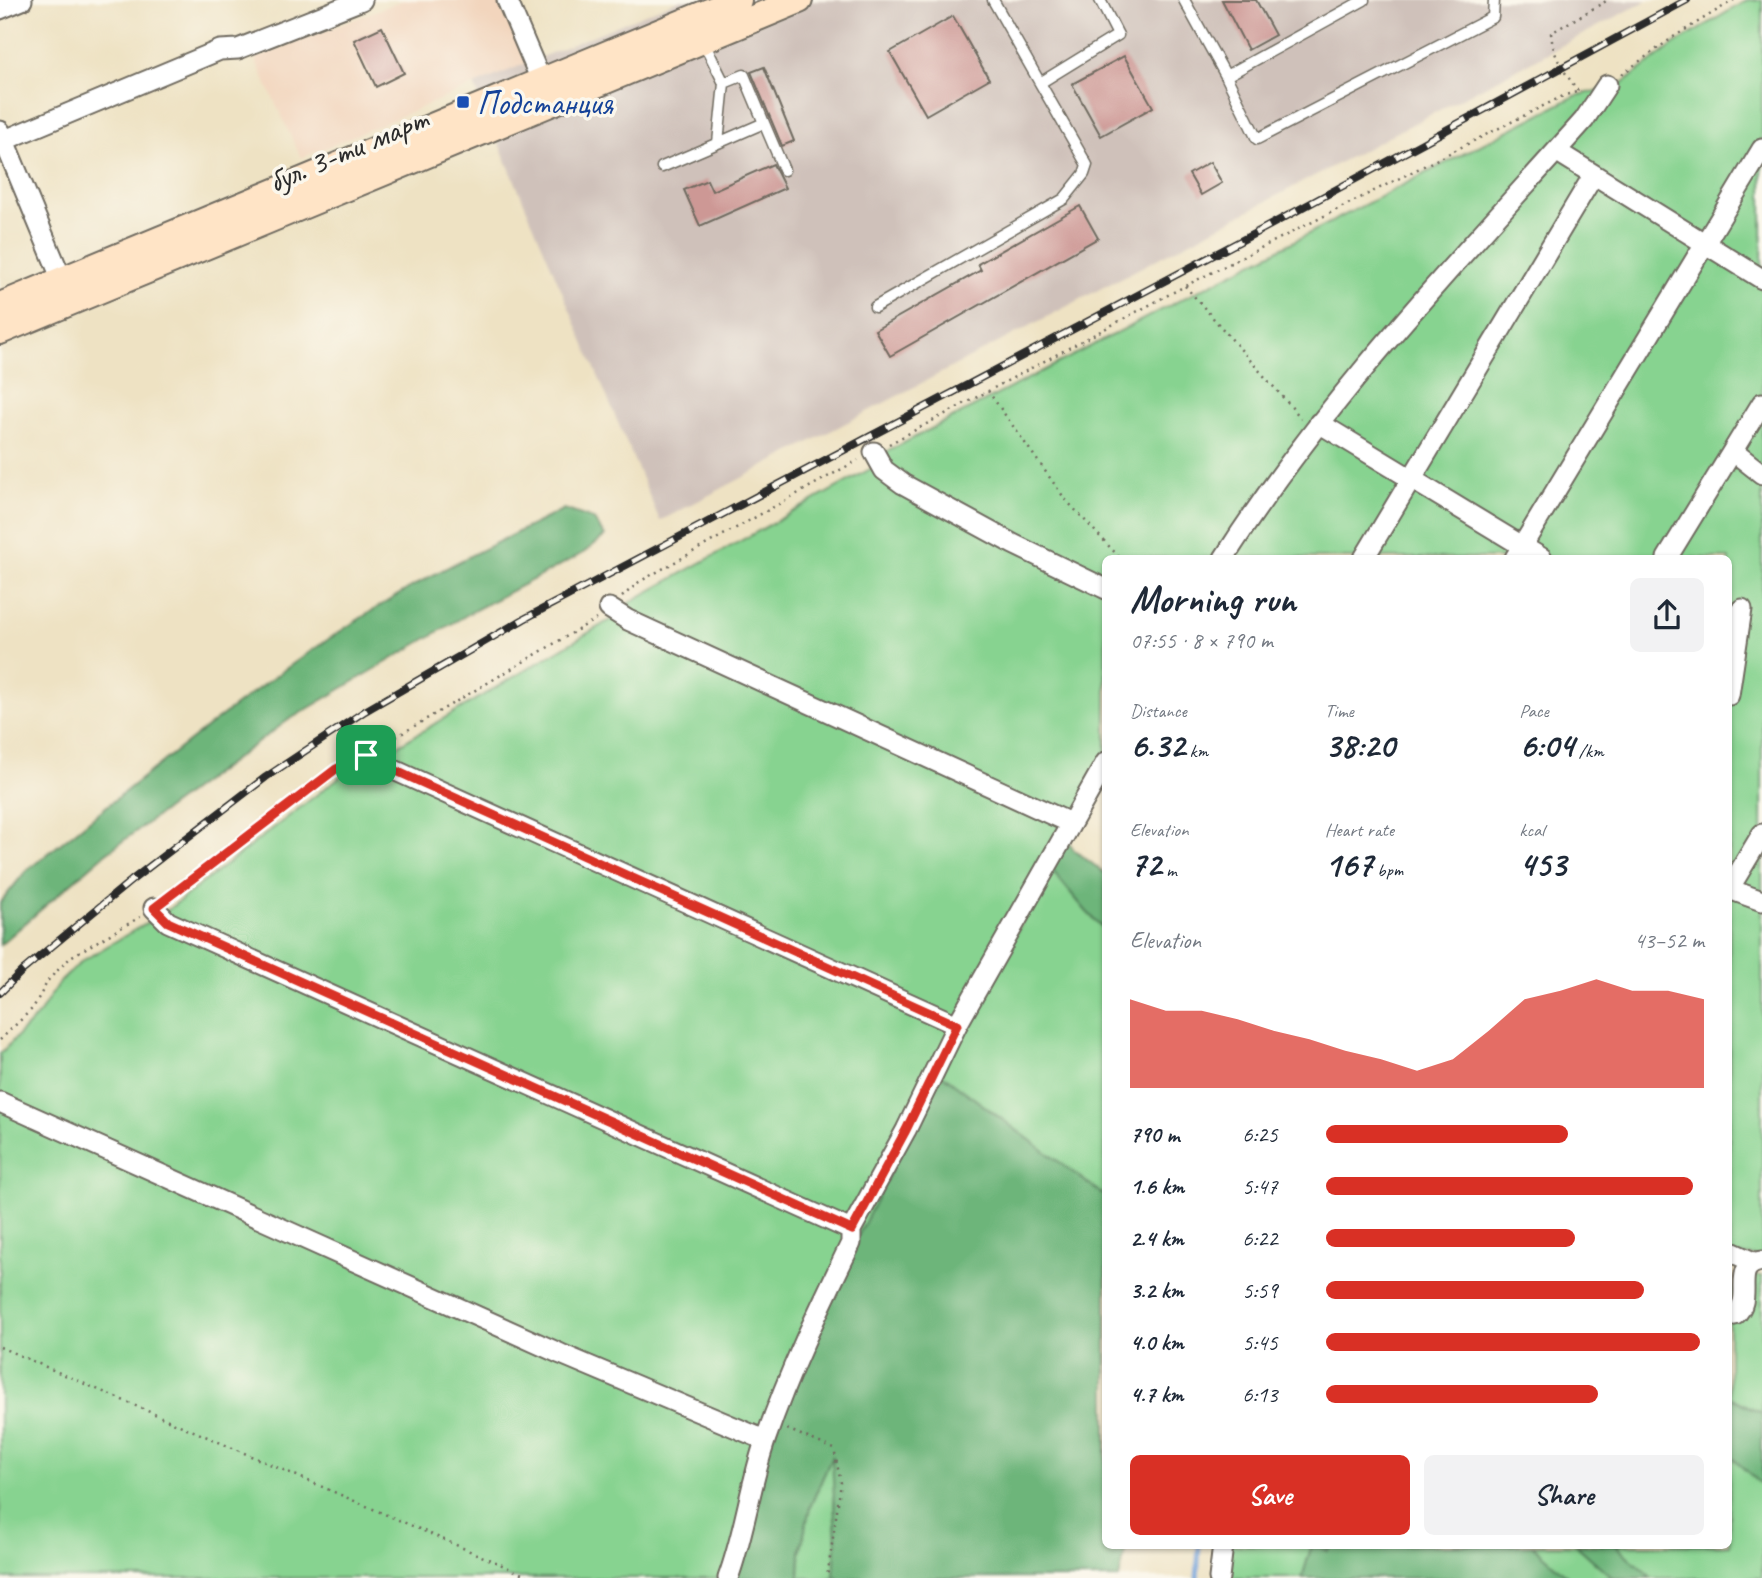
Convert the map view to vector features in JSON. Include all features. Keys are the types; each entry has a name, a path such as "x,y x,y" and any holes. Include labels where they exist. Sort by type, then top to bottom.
{"main road":[{"name":"бул. 3-ти март","path":"697,30 738,0"},
{"name":"бул. 3-ти март","path":"0,306 697,30 799,0"},
{"name":"бул. 3-ти март","path":"0,331 546,92"}],"street":[{"path":"0,9 22,0"},
{"path":"62,280 3,144 227,60 238,49 362,0"},
{"path":"507,0 546,92"},
{"path":"1226,555 1316,427 1373,355 1584,120 1607,85"},
{"path":"1316,427 1412,478 1518,552 1762,149"},
{"path":"1556,151 1762,279"},
{"path":"1366,555 1593,176"},
{"path":"1669,555 1762,403"},
{"path":"874,452 884,470 903,484 1013,544 1102,587"},
{"path":"1734,452 1762,474"},
{"path":"609,608 628,620 1070,823"},
{"path":"1732,675 1742,609"},
{"path":"366,755 957,1025"},
{"path":"729,1578 768,1431 805,1336 852,1242 852,1230 906,1130 957,1025 1102,769"},
{"path":"1732,884 1762,834"},
{"path":"1732,890 1762,901"},
{"path":"154,908 168,922 852,1230"},
{"path":"0,1102 561,1354 768,1431"},
{"path":"1732,1253 1753,1265 1742,1310 1732,1316"},
{"path":"1219,1578 1223,1549"}],"lane":[{"path":"875,307 1064,199 1084,174 1087,164 993,0"},
{"path":"1040,83 1118,35 1100,0"},
{"path":"1184,0 1226,76 1256,139 1493,16 1494,0"},
{"path":"1226,76 1348,4 1364,0"},
{"path":"697,30 724,83 718,143"},
{"path":"724,83 744,75 784,170"},
{"path":"662,167 764,123"}],"path":[{"path":"1578,91 1553,50 1551,33 1608,0"},
{"path":"0,1040 33,1008 49,979 72,956 154,908 336,769 366,755 596,619 639,582 874,452 1185,286 1553,102 1578,91 1607,85 1675,36 1734,0"},
{"path":"1185,286 1316,427"},
{"path":"988,391 1065,499 1116,555"},
{"path":"0,1347 532,1578"},
{"path":"768,1431 834,1449 841,1483 827,1578"}],"shaded area":[{"path":"403,0 498,0 527,63 301,158 255,59"},
{"path":"679,0 1648,0 660,521 474,85"}],"green space":[{"path":"1747,0 1762,0 1762,1256 1732,1255 1732,555 1102,555 1102,776 1006,925 723,1578 0,1578 0,1054 40,1013 57,985 82,961 165,912 346,772 392,749 610,620 632,601 872,468 888,451 1575,96 1620,85 1675,44"},
{"path":"564,509 593,519 605,536 582,554 475,610 287,721 105,854 0,945 0,903 25,872 166,759 262,686 362,617 450,566"},
{"path":"1067,839 1074,850 1102,871 1102,927 1086,911 1051,869"},
{"path":"1051,869 1102,927 1102,1194 940,1073"},
{"path":"940,1073 1102,1194 1102,1549 1126,1549 1119,1578 834,1578 836,1545 832,1456 810,1507 800,1552 799,1578 733,1578 768,1445 857,1238"},
{"path":"1752,1276 1762,1276 1762,1413 1732,1398 1732,1289"},
{"path":"1732,1398 1762,1413 1762,1485 1732,1458"},
{"path":"833,1454 836,1545 834,1578 799,1578 800,1552 810,1507"},
{"path":"1732,1458 1762,1485 1762,1578 1652,1578 1619,1549 1732,1549"},
{"path":"1229,1549 1311,1549 1302,1578 1225,1578"},
{"path":"1311,1549 1536,1549 1569,1578 1302,1578"},
{"path":"1536,1549 1580,1549 1613,1578 1569,1578"},
{"path":"1580,1549 1619,1549 1652,1578 1613,1578"}],"building":[{"path":"1222,0 1256,0 1275,35 1248,50"},
{"path":"953,16 989,79 926,115 890,52"},
{"path":"382,27 404,73 376,87 354,40"},
{"path":"1124,56 1153,107 1101,136 1072,84"},
{"path":"764,67 794,141 782,146 751,72"},
{"path":"1210,162 1222,183 1201,195 1189,174"},
{"path":"773,164 785,188 700,226 684,190 707,180 712,191"},
{"path":"1080,206 1098,238 890,356 875,330 981,270 978,264"}],"waterway":[{"path":"1197,1578 1199,1549"}],"railway":[{"path":"0,993 22,971 132,880 266,777 365,711 524,619 1263,229 1687,0"}],"place":[{"name":"Подстанция","path":"463,102"}],"route":[{"path":"366,755 957,1025 906,1130 852,1230 168,922 154,908 336,769 366,755"}]}
